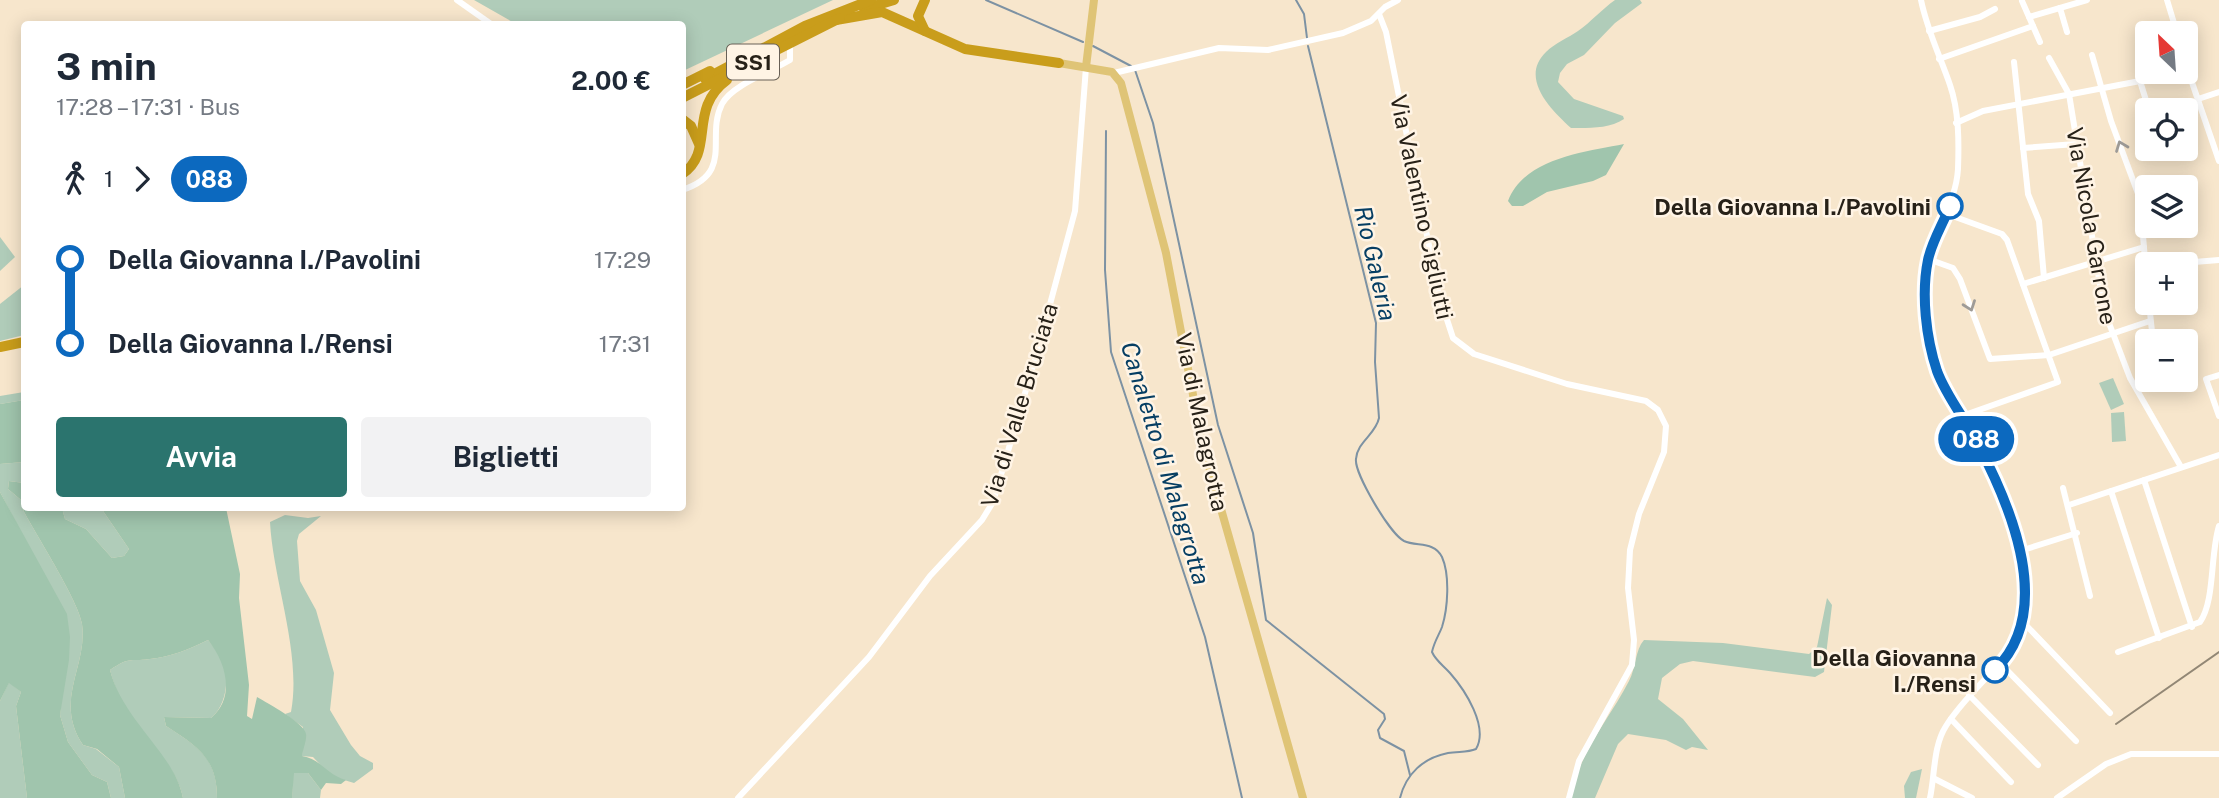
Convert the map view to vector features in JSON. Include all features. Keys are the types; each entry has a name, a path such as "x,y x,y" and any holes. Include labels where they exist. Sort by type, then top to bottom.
{"highway":[{"name":"SS1","path":"686,89 805,26 872,0"},
{"name":"SS1","path":"686,96 823,25 894,0"},
{"path":"925,0 918,16 928,34"},
{"path":"836,20 882,12 928,34 983,54 1059,63"},
{"path":"686,171 693,165 699,152 705,107 716,89 730,78 818,33 823,25"},
{"path":"686,83 805,26"},
{"path":"686,123 693,129 699,152"},
{"path":"0,347 21,343"},
{"path":"0,353 21,349"}],"main road":[{"path":"1086,67 1094,0"},
{"path":"1059,63 1114,73"},
{"name":"Via di Malagrotta","path":"1114,73 1121,83 1166,253 1205,455 1303,798"}],"street":[{"path":"457,0 487,21"},
{"path":"1114,73 1219,48 1254,51 1321,39 1358,28 1398,0"},
{"path":"1921,0 1938,59 1952,94 1956,123 1957,184 1928,259 1925,304 1937,371 1980,448 2003,499 2020,551 2026,582 2022,622 2001,664 1969,695 1951,719 1939,743 1930,798"},
{"path":"2029,17 2071,2 2087,0"},
{"path":"2168,0 2174,21"},
{"path":"2022,1 2040,42"},
{"path":"2060,8 2067,32"},
{"path":"1929,31 1980,17 1996,9"},
{"name":"Via Valentino Cigliutti","path":"1379,14 1386,32 1439,295 1453,338 1474,354 1567,384 1646,401 1658,410 1666,426 1664,452 1639,514 1630,550 1628,588 1634,640 1632,665 1579,761 1569,798"},
{"path":"1938,59 2033,26"},
{"path":"686,188 704,178 715,163 719,114 724,100 755,78 790,59 790,48"},
{"path":"2092,55 2100,89 2140,199 2144,252"},
{"path":"2049,58 2069,94"},
{"path":"2014,62 2028,194 2039,221 2043,278"},
{"name":"Via di Valle Bruciata","path":"738,798 860,667 930,576 989,509 1038,349 1073,219 1086,67"},
{"path":"1956,123 1983,111 2135,82"},
{"path":"2219,92 2198,100 2219,161"},
{"name":"Via Nicola Garrone","path":"2069,94 2104,310 2130,378 2181,467"},
{"path":"2023,148 2076,144"},
{"path":"1947,214 2005,237 2058,384 1962,416"},
{"path":"2023,284 2144,247"},
{"path":"1928,259 1953,268 1960,279 1989,359 2049,355 2150,321"},
{"path":"2198,262 2219,260"},
{"path":"2150,315 2151,329"},
{"path":"2219,375 2206,379 2219,416"},
{"path":"2069,505 2219,455"},
{"path":"2144,480 2192,626"},
{"path":"2063,488 2077,533 2090,596"},
{"path":"2111,491 2158,638"},
{"path":"2118,652 2200,622 2208,611 2212,547 2219,526"},
{"path":"2020,551 2077,533"},
{"path":"2022,622 2110,713"},
{"path":"2001,664 2076,741"},
{"path":"1969,695 2038,765"},
{"path":"1951,719 2011,782"},
{"path":"2057,798 2106,764 2126,755 2145,752 2219,754"},
{"path":"1934,779 1972,798"}],"green space":[{"path":"474,0 833,0 686,70 686,21 511,21"},
{"path":"1615,0 1640,0 1642,3 1615,23 1584,55 1567,64 1560,73 1558,82 1574,99 1623,116 1624,119 1605,126 1571,128 1541,93 1536,72 1539,62 1546,52 1583,27"},
{"path":"1624,144 1606,175 1593,181 1547,192 1523,206 1512,206 1508,201 1527,175 1541,166 1574,154"},
{"path":"0,237 15,257 0,271"},
{"path":"21,287 21,336 0,341 0,304"},
{"path":"2113,378 2124,404 2111,410 2099,383"},
{"path":"21,392 21,400 0,404 0,396"},
{"path":"21,400 21,462 0,464 0,404"},
{"path":"2124,412 2126,441 2112,442 2111,413"},
{"path":"21,462 21,483 9,481 8,489 21,500 21,511 24,511 57,569 74,601 82,624 83,640 71,698 75,729 83,745 96,749 119,767 125,798 111,798 107,782 92,775 68,742 60,715 62,693 50,587 0,492 0,464"},
{"path":"9,481 21,483 21,500 8,489"},
{"path":"0,492 67,614 69,660 60,715 68,742 92,775 107,782 111,798 27,798 16,706 21,692 9,683 0,701"},
{"path":"63,511 103,511 129,549 124,556 112,558 86,529 65,519"},
{"path":"63,511 65,519 86,529 112,558 124,556 129,549 103,511 227,511 240,574 239,598 249,685 247,716 252,719 257,697 285,714 304,729 306,734 302,756 314,760 334,775 346,780 341,784 326,783 321,790 308,773 294,773 292,798 217,798 216,784 209,763 196,747 166,726 164,717 211,718 219,710 224,700 226,679 220,659 208,640 165,656 126,661 110,670 126,705 170,767 183,798 125,798 119,767 97,749 83,745 75,729 71,698 83,640 82,624 74,601 24,512"},
{"path":"285,515 308,518 321,516 299,534 297,541 300,581 316,610 334,673 330,710 351,745 360,756 373,763 373,769 354,783 331,776 313,757 302,756 303,727 285,714 291,712 293,666 270,522"},
{"path":"1827,598 1832,605 1824,672 1815,677 1693,661 1680,664 1662,678 1658,699 1683,719 1708,750 1692,747 1686,750 1666,740 1628,734 1618,744 1595,798 1571,798 1580,766 1629,681 1644,640 1723,643 1809,654 1817,647"},
{"path":"208,640 224,662 226,685 220,707 211,718 164,717 166,726 204,754 214,772 217,798 183,798 169,766 125,708 110,670 126,661 165,656"},
{"path":"9,682 21,692 16,706 27,798 0,798 0,701"},
{"path":"1922,769 1916,798 1905,798 1904,786 1911,772"},
{"path":"293,773 308,773 321,790 320,798 292,798"}],"waterway":[{"path":"986,0 1083,42"},
{"name":"Rio Galeria","path":"1296,0 1304,14 1307,38"},
{"path":"1093,46 1131,66"},
{"name":"Rio Galeria","path":"1308,46 1376,323 1375,362 1379,418 1357,453 1357,466 1374,503 1398,536 1409,543 1435,549 1442,557 1447,582 1446,611 1432,652 1468,699 1480,730 1476,749 1439,755 1423,763 1411,775 1400,798"},
{"path":"1135,70 1153,123 1218,425 1253,533 1266,620 1384,714 1385,719 1378,730 1380,738 1404,751 1410,775"},
{"name":"Canaletto di Malagrotta","path":"1106,131 1105,270 1111,352 1205,637 1242,798"}],"railway":[{"path":"2116,724 2219,652"}],"bus line":[{"name":"088","path":"1950,206 1928,259 1925,304 1934,355 1938,373 1980,448 2003,499 2020,551 2026,582 2022,622 2014,643 1995,670"}],"place":[{"name":"Della Giovanna I./Pavolini","path":"1950,206"},
{"name":"Della Giovanna I./Rensi","path":"1995,670"}]}
